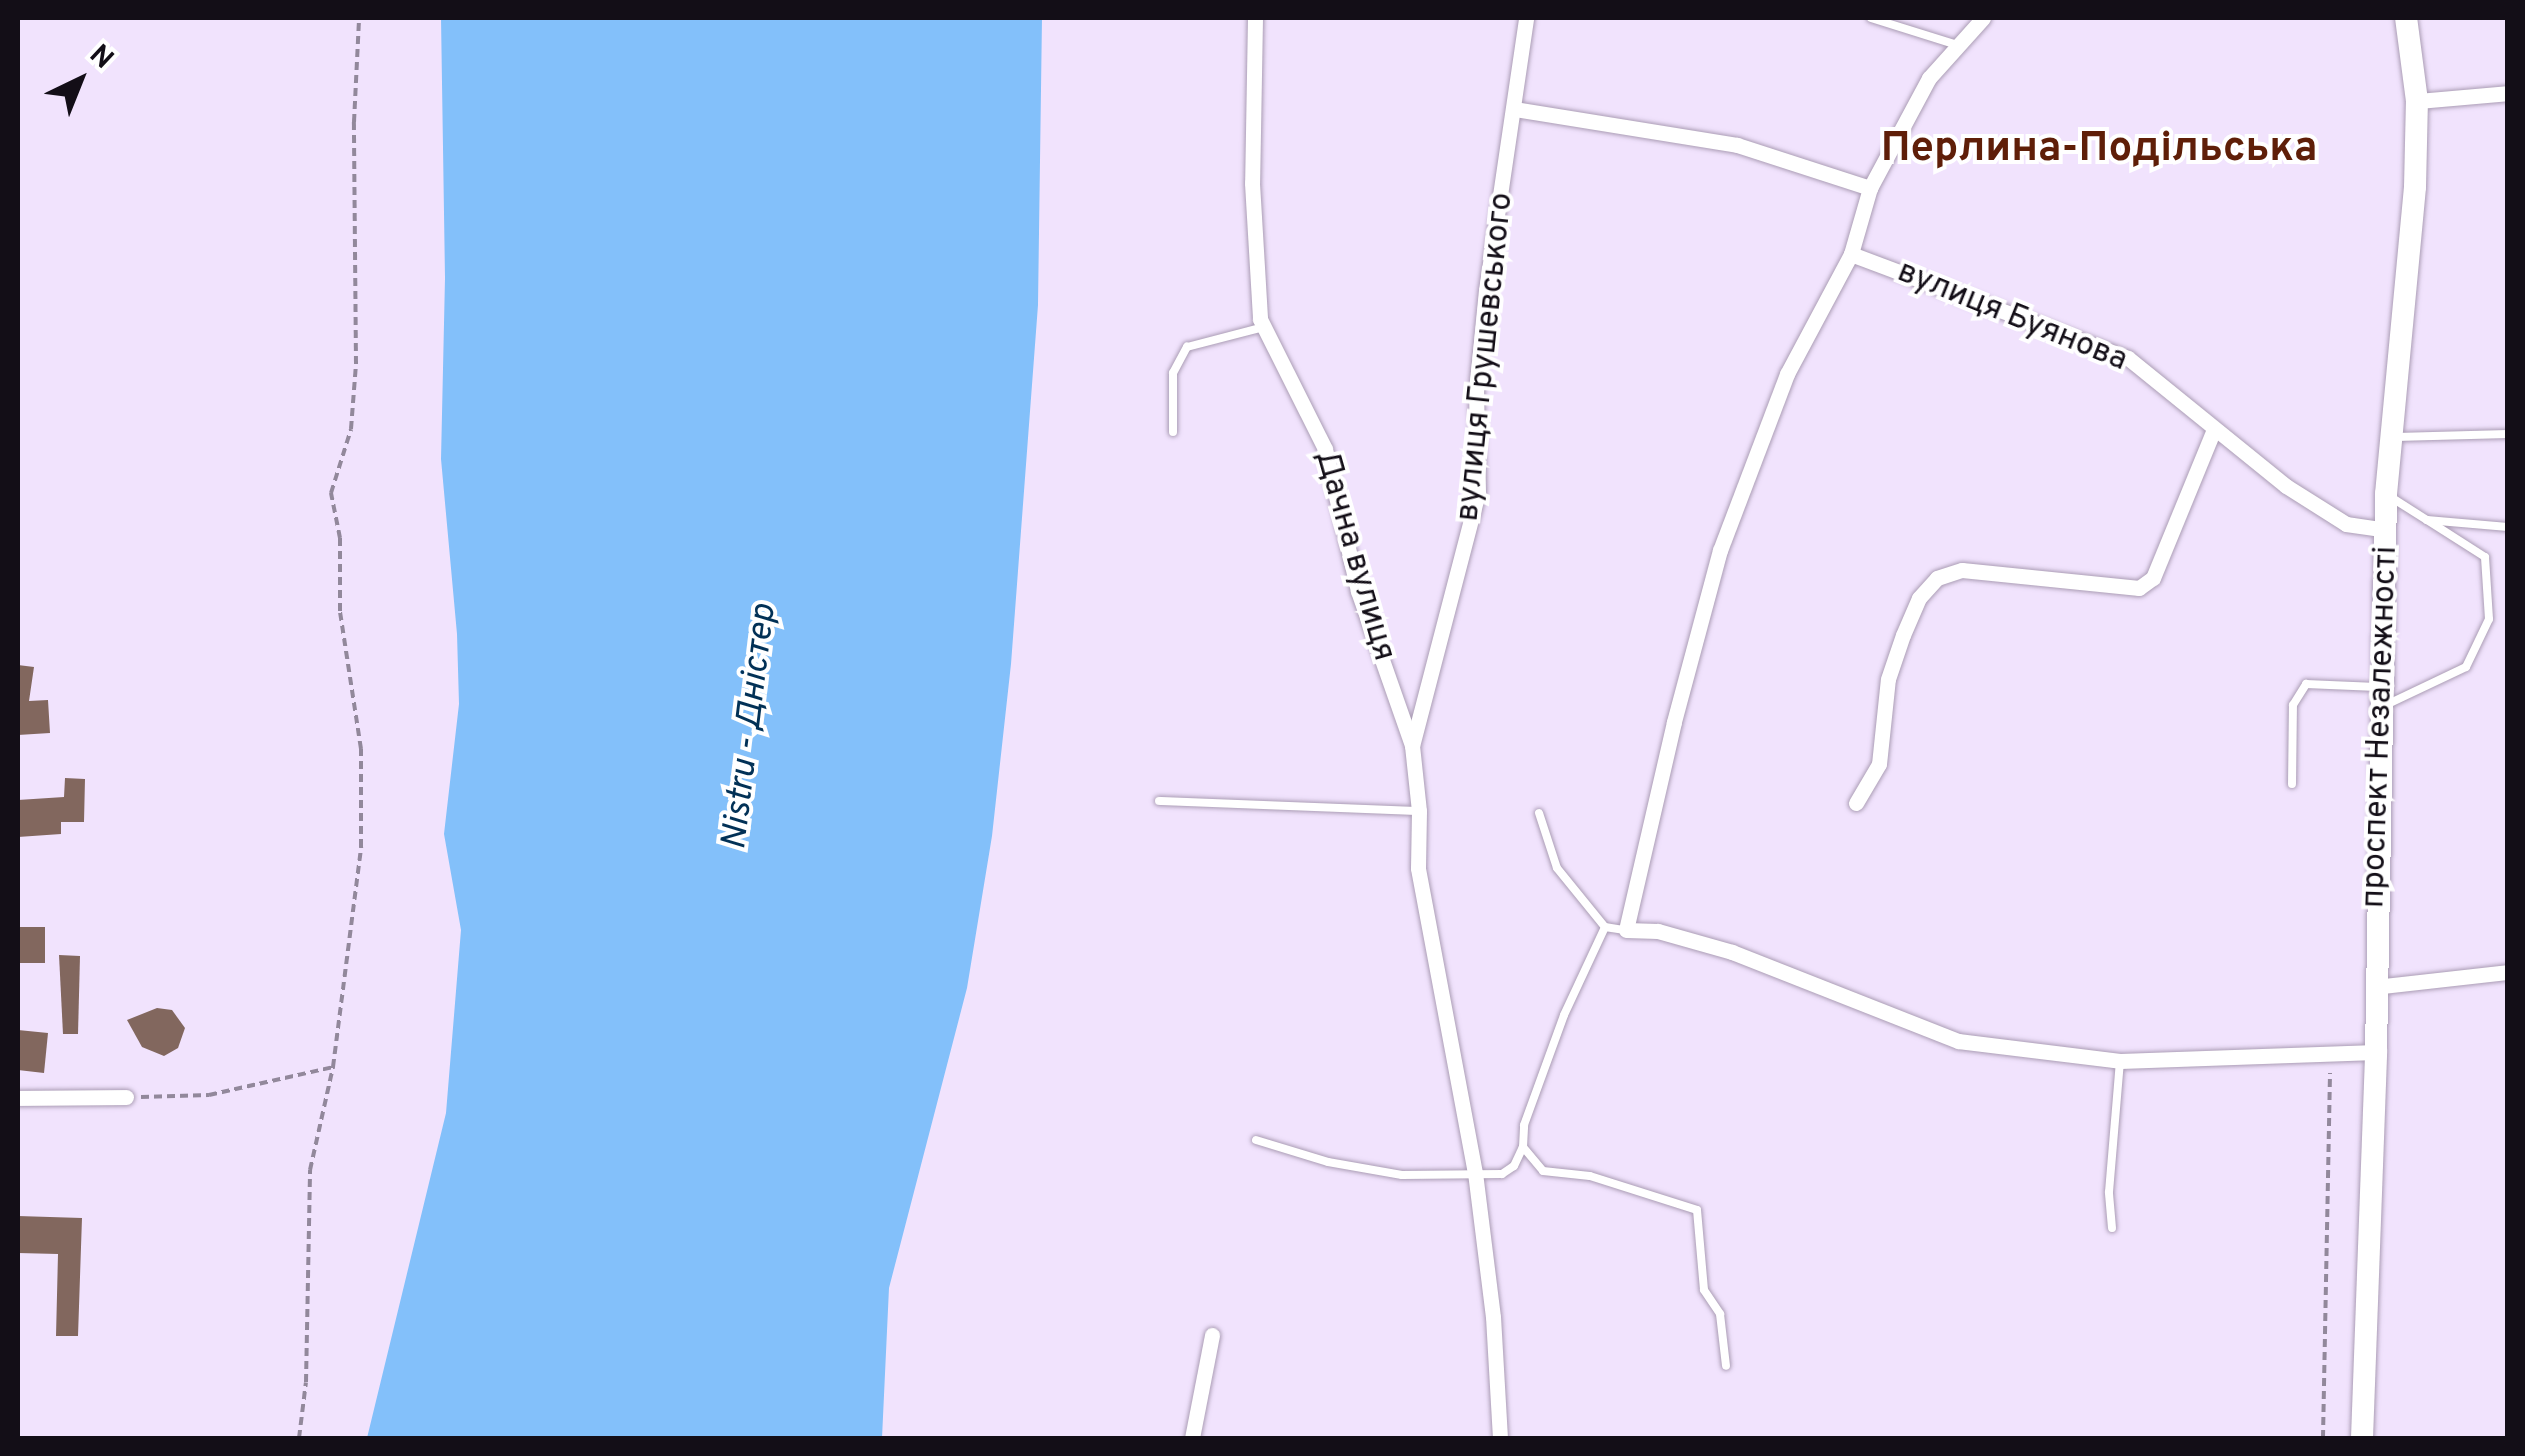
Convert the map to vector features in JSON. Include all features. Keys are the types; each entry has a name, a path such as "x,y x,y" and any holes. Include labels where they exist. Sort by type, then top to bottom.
{"main road":[{"name":"проспект Незалежності","path":"2362,1438 2376,1052 2374,987 2386,494 2415,187 2417,101 2406,18"}],"street":[{"name":"Дачна вулиця","path":"1255,18 1252,183 1260,319 1326,449 1358,592 1412,746"},
{"name":"вулиця Грушевського","path":"1500,1438 1494,1317 1475,1173 1418,868 1419,811 1412,746 1478,492 1478,375 1486,290 1526,18"},
{"path":"1983,18 1929,78 1870,188 1851,254 1787,374 1720,550 1674,722 1626,930 1658,931 1732,952 1958,1041 2120,1061 2376,1052"},
{"path":"2417,101 2508,93"},
{"path":"1514,109 1736,145 1870,188"},
{"name":"вулиця Буянова","path":"1851,254 2128,358 2286,486 2346,524 2387,530"},
{"path":"1856,803 1879,764 1888,679 1903,635 1919,598 1937,578 1962,570 2139,588 2153,578 2214,429"},
{"path":"2374,987 2508,972"},
{"path":"18,1098 126,1098"},
{"path":"1192,1438 1212,1335"}],"lane":[{"path":"1871,18 1958,45"},
{"path":"1173,432 1173,373 1187,347 1264,327"},
{"path":"2391,437 2508,434"},
{"path":"2292,784 2293,705 2306,684 2380,698 2466,667 2489,618 2485,556 2386,494"},
{"path":"2427,520 2508,527"},
{"path":"1158,801 1419,811"},
{"path":"1538,813 1556,868 1604,927 1626,930"},
{"path":"1256,1140 1328,1162 1402,1175 1502,1174 1514,1166 1523,1147 1524,1125 1564,1015 1604,927"},
{"path":"2112,1228 2110,1192 2120,1061"},
{"path":"1523,1147 1543,1171 1590,1176 1696,1210 1704,1290 1720,1314 1726,1366"}],"path":[{"path":"299,1438 306,1382 310,1170 333,1067 362,809 361,749 340,611 340,538 331,493 350,429 356,364 354,122 359,18"},
{"path":"2323,1438 2330,1053"},
{"path":"126,1098 210,1096 333,1067"}],"water":[{"name":"Nistru - Дністер","path":"441,18 1042,18 1038,305 1011,664 992,836 967,988 889,1288 882,1438 367,1438 446,1113 461,930 444,834 459,704 457,634 441,459 445,278"}],"building":[{"path":"18,665 34,667 29,701 48,700 50,733 18,735"},
{"path":"65,778 85,779 84,822 61,822 61,834 18,837 18,800 64,797"},
{"path":"18,927 45,927 45,963 18,963"},
{"path":"59,955 80,956 78,1034 63,1034"},
{"path":"157,1008 172,1010 185,1028 178,1048 164,1056 142,1047 127,1020"},
{"path":"18,1030 48,1033 44,1073 18,1070"},
{"path":"18,1216 82,1218 78,1336 56,1336 58,1254 18,1253"}],"district":[{"name":"Перлина-Подільська","path":"2099,150"}]}
